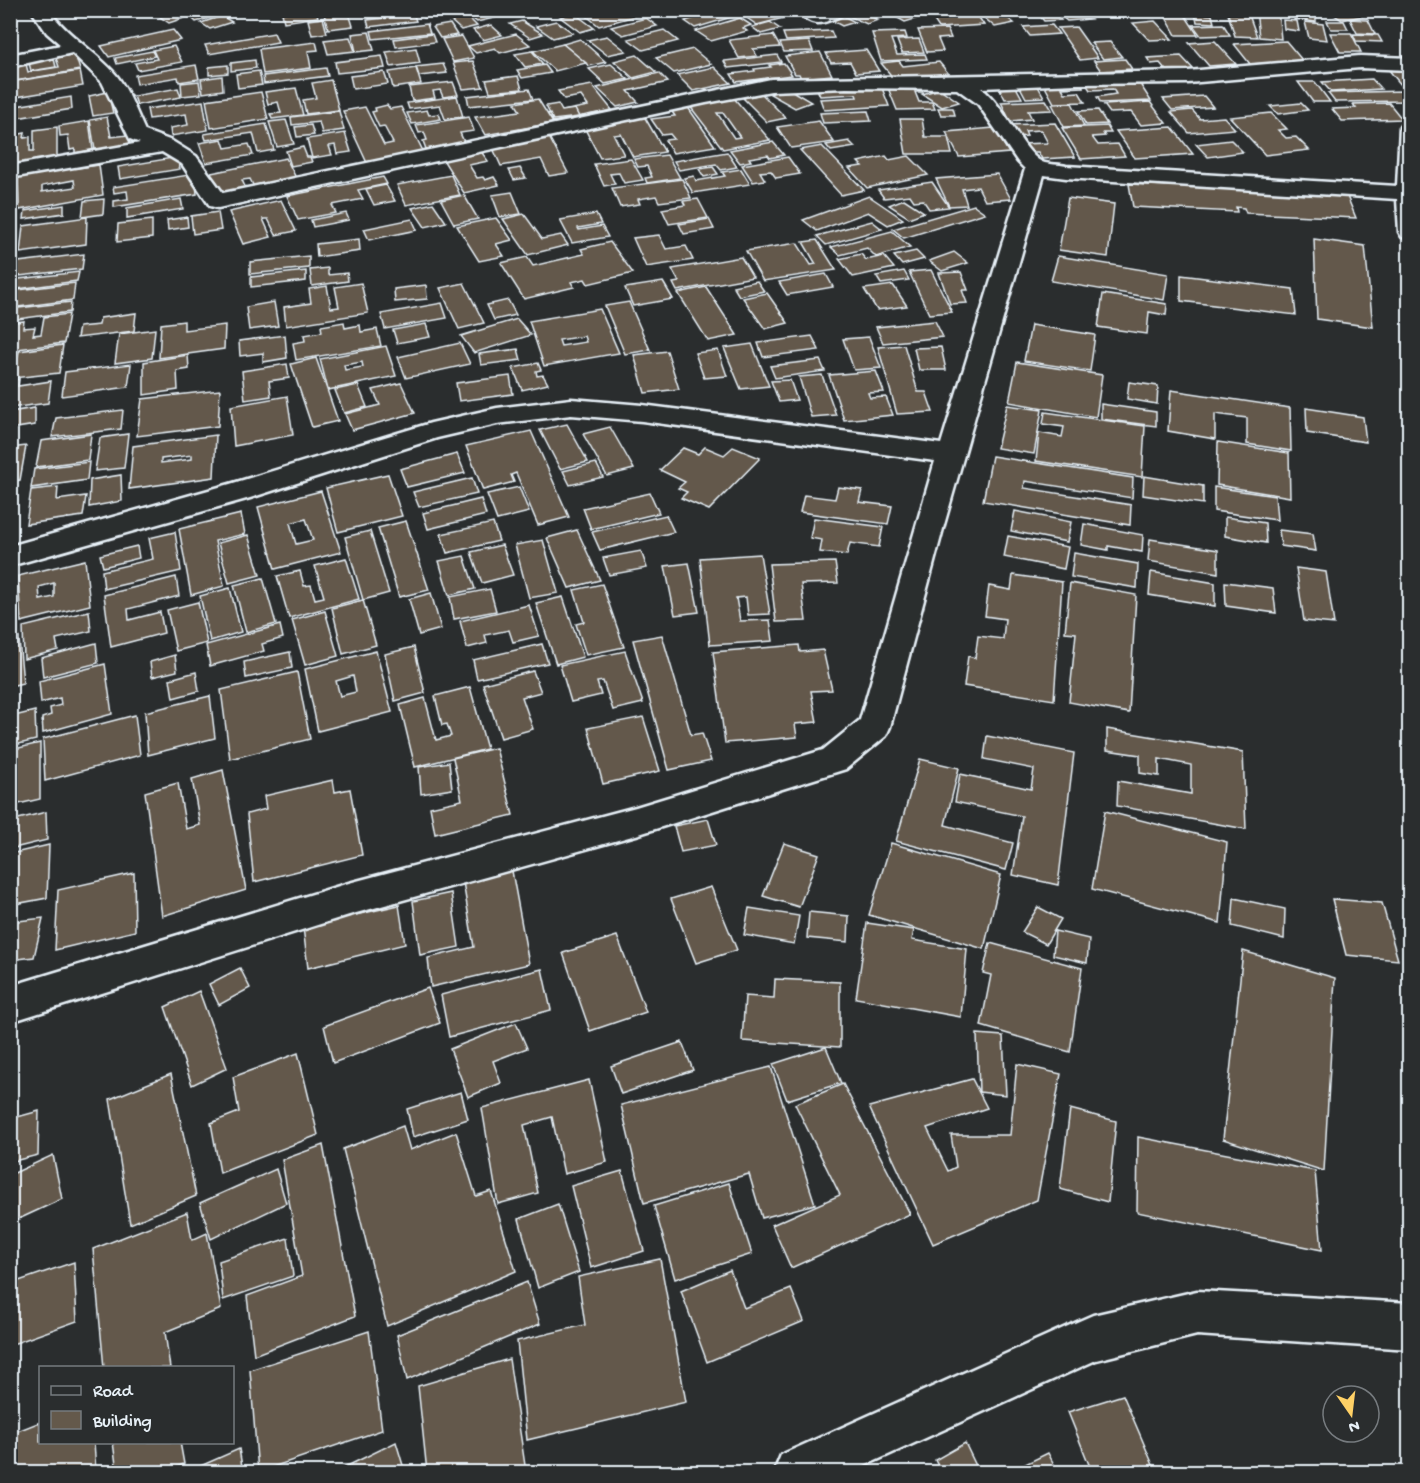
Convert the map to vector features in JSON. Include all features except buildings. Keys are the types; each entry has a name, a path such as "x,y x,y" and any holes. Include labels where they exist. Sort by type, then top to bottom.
{"street":[{"path":"40,10 53,29 76,47 110,80 138,135 165,145 189,160 218,201 585,122 771,85 1188,77 1360,62 1410,64"},
{"path":"806,10 817,19 839,10"},
{"path":"10,61 76,47"},
{"path":"962,83 985,100 1025,158 1036,167 1066,172 1407,194"},
{"path":"1410,127 1407,194 1410,232"},
{"path":"10,171 165,145"},
{"path":"10,1004 349,899 636,821 834,760 874,727 951,454 1036,167"},
{"path":"10,556 240,491 431,431 497,416 571,407 642,413 951,454"},
{"path":"798,1473 1093,1338 1197,1312 1410,1326"}]}
